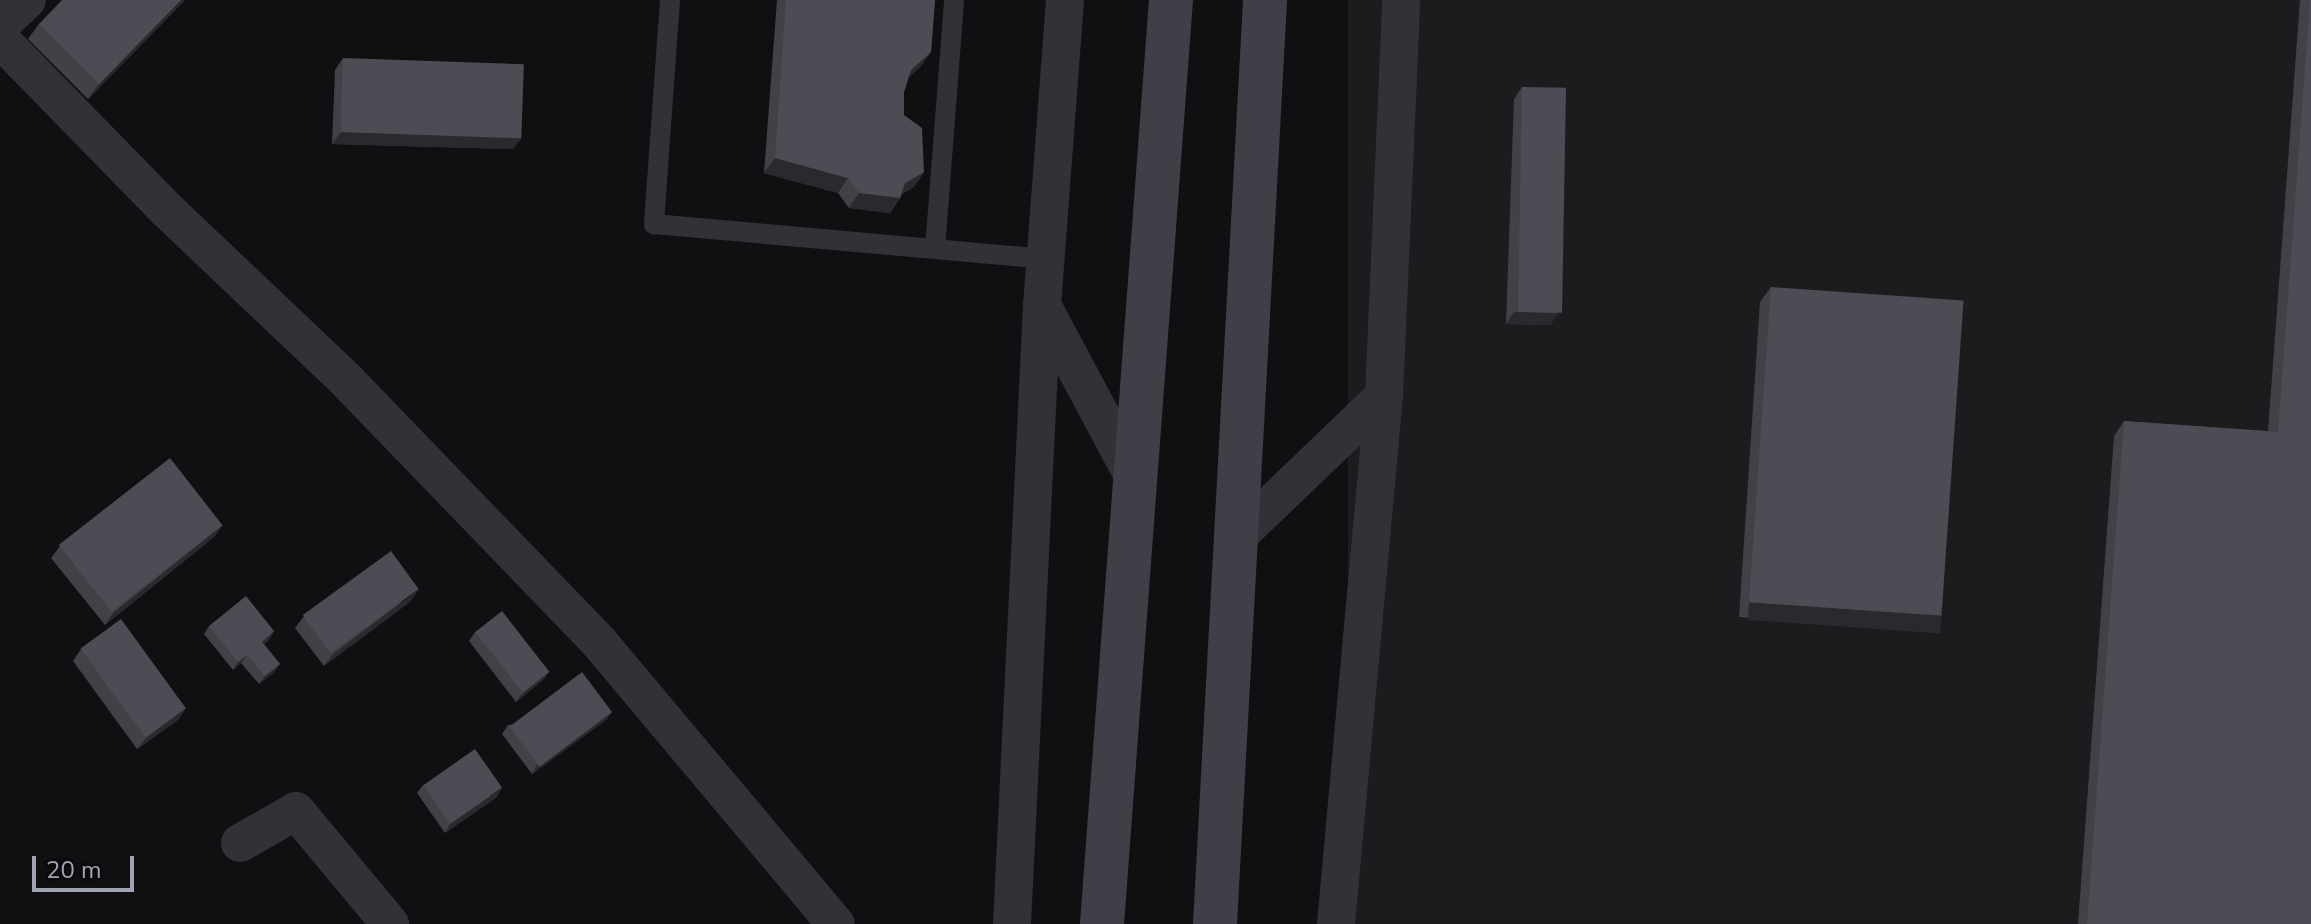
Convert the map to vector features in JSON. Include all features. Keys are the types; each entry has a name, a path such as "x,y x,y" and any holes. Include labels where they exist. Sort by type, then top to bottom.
{"street":[{"path":"0,25 27,0"},
{"path":"1012,924 1042,306 1065,0"},
{"path":"1102,924 1171,0"},
{"path":"1215,924 1265,0"},
{"path":"1336,924 1384,396 1401,0"},
{"path":"0,39 167,210 348,382 599,642 836,924"},
{"path":"1042,306 1136,481"},
{"path":"1235,539 1384,396"},
{"path":"240,843 296,811 390,924"}],"lane":[{"path":"670,0 654,224 1045,259"},
{"path":"935,249 954,0"}],"shaded area":[{"path":"1348,0 2311,0 2311,924 1348,924"}],"building":[{"path":"62,0 181,0 99,84 39,24"},
{"path":"786,0 935,0 931,52 911,70 904,92 904,115 922,128 924,172 905,183 900,198 859,193 848,178 775,158"},
{"path":"2310,0 2311,924 2087,924 2124,421 2278,432"},
{"path":"343,58 524,64 521,138 340,132"},
{"path":"1522,87 1566,88 1562,313 1518,312"},
{"path":"1771,287 1964,300 1941,616 1749,602"},
{"path":"170,458 222,525 111,612 59,545"},
{"path":"391,551 419,589 330,653 303,615"},
{"path":"246,596 274,631 262,642 280,664 265,676 247,655 238,662 209,626"},
{"path":"502,611 549,672 523,693 475,632"},
{"path":"121,619 186,708 145,737 81,648"},
{"path":"582,672 612,712 539,767 509,727"},
{"path":"475,749 502,788 450,824 423,785"}]}
